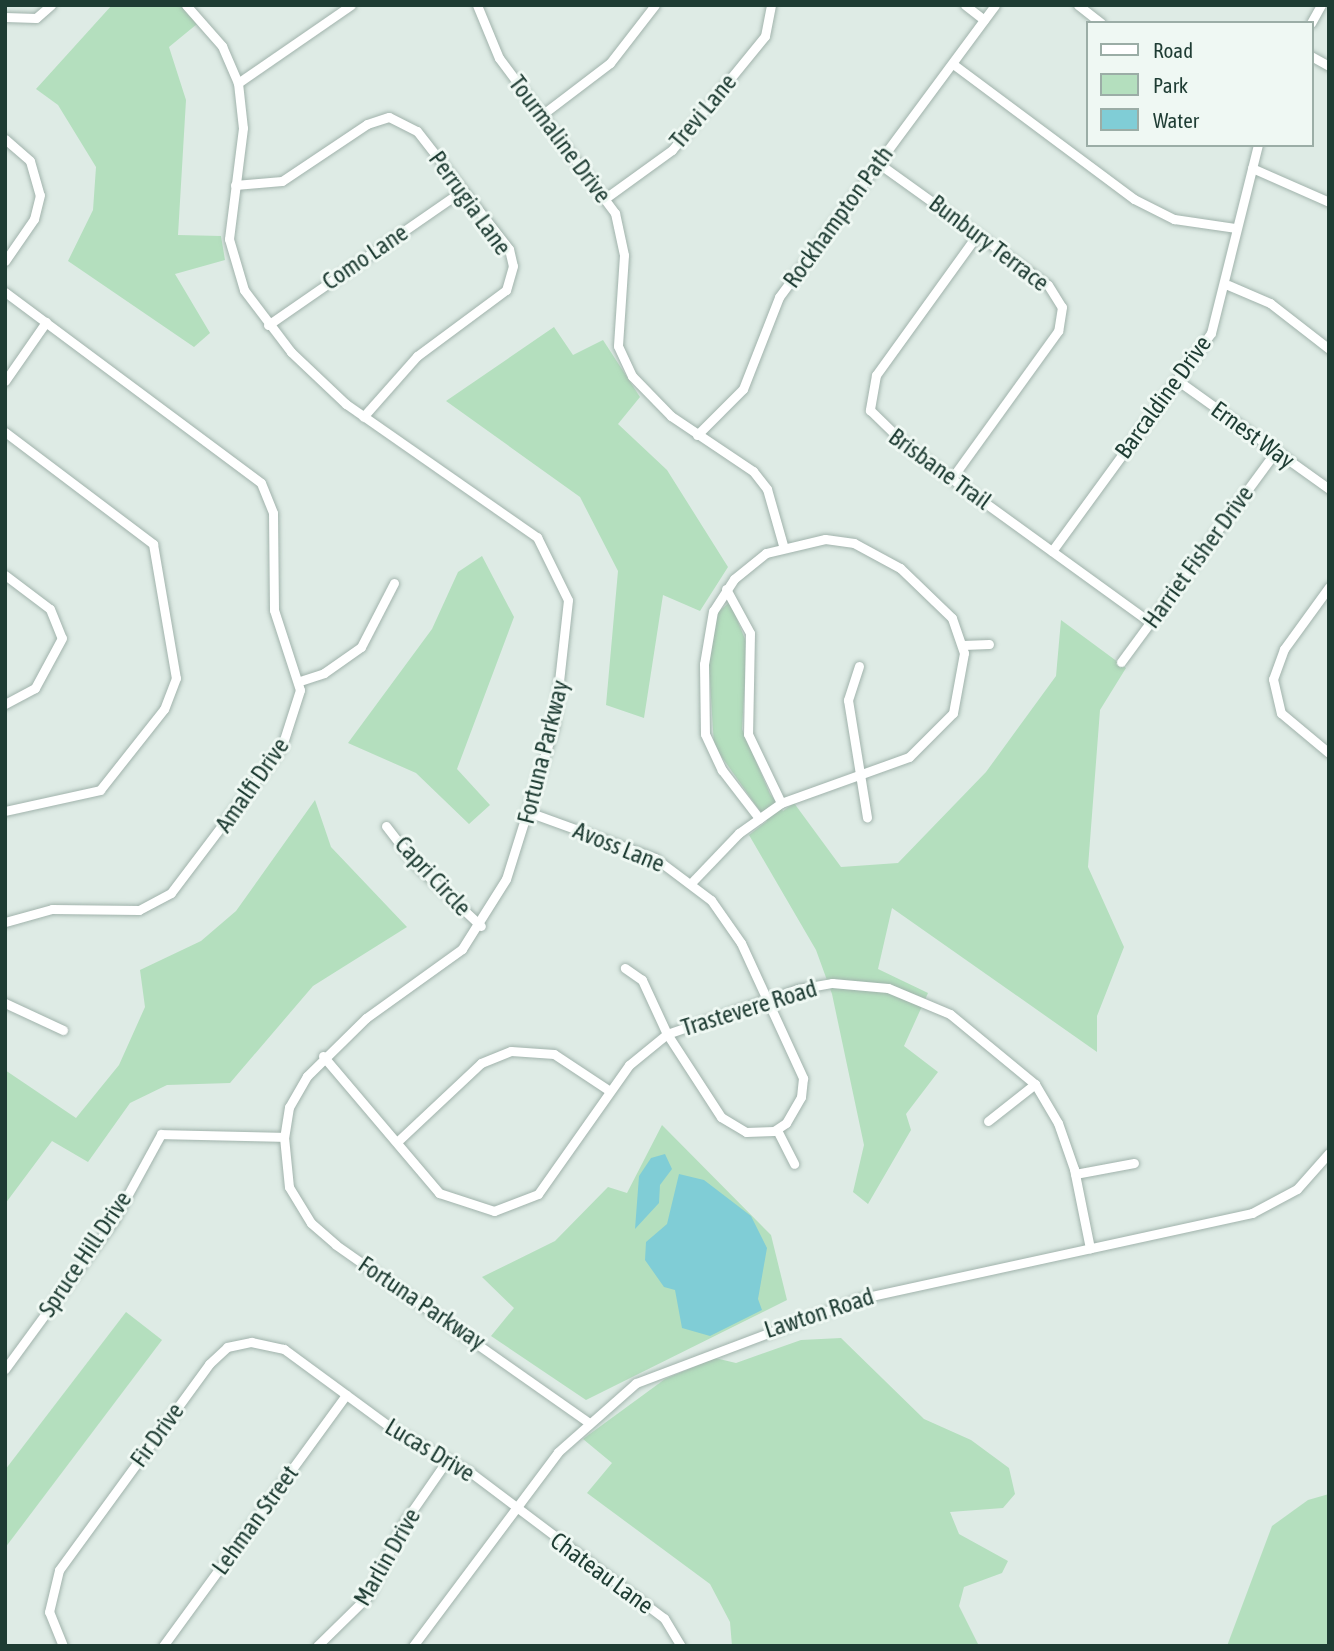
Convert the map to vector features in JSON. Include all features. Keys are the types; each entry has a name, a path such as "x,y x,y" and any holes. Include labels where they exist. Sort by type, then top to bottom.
{"street":[{"path":"5,17 36,18 51,5"},
{"name":"Fortuna Parkway","path":"186,5 222,46 238,83 243,128 229,239 234,267 268,325 363,417 524,526 562,577 568,600 562,683 531,813 481,926 447,964 366,1018 323,1056 295,1093 284,1137 289,1187 312,1223 588,1422"},
{"path":"238,83 351,5"},
{"name":"Tourmaline Drive","path":"477,5 486,38 607,197 624,255 618,329 624,362 644,392 697,435 764,483 783,545"},
{"path":"543,114 610,63 655,5"},
{"name":"Trevi Lane","path":"607,197 672,150 765,36 771,5"},
{"path":"965,5 984,20"},
{"name":"Rockhampton Path","path":"697,435 743,390 779,298 995,5"},
{"path":"1078,5 1098,21"},
{"path":"1312,21 1321,5"},
{"path":"1313,58 1329,66"},
{"path":"953,64 1134,199 1174,219 1236,228"},
{"name":"Perrugia Lane","path":"234,185 282,181 367,124 389,117 417,131 509,249 512,277 498,299 417,356 363,417"},
{"path":"5,139 30,161 40,195 34,219 5,261"},
{"name":"Barcaldine Drive","path":"1052,551 1211,333 1228,285 1236,228 1257,147"},
{"name":"Bunbury Terrace","path":"878,163 1048,285 1062,318 952,478"},
{"path":"1252,168 1329,202"},
{"name":"Como Lane","path":"268,325 463,190"},
{"name":"Brisbane Trail","path":"977,235 876,375 868,396 874,420 1150,622"},
{"path":"1228,285 1270,303 1329,349"},
{"name":"Amalfi Drive","path":"5,292 261,483 273,513 274,610 300,681 298,710 282,746 171,893 139,910 52,909 5,922"},
{"path":"5,381 46,322"},
{"name":"Ernest Way","path":"1177,380 1329,489"},
{"path":"5,432 153,544 176,678 164,709 100,790 5,811"},
{"name":"Harriet Fisher Drive","path":"1121,662 1276,452"},
{"path":"692,882 759,818 781,803 909,757 940,733 960,696 962,645 932,593 877,553 825,539 783,545 750,563 726,589 709,625 702,713 711,753 759,818"},
{"path":"5,575 50,609 62,638 35,688 5,704"},
{"path":"300,681 361,647 394,583"},
{"path":"1329,587 1284,649 1273,679 1281,713 1329,752"},
{"path":"726,589 750,633 748,734 781,803"},
{"path":"962,645 989,644"},
{"path":"859,666 848,701 867,817"},
{"name":"Avoss Lane","path":"531,813 655,858 692,882 733,929 803,1078 796,1111 777,1130"},
{"name":"Capri Circle","path":"386,826 416,865 481,926"},
{"path":"625,968 642,980 667,1034 721,1117 746,1132 777,1130 794,1164"},
{"name":"Trastevere Road","path":"323,1056 398,1142 427,1181 456,1204 507,1209 538,1194 555,1175 610,1091 667,1034 767,998 831,983 888,988 950,1014 1035,1084 1058,1122 1075,1174 1090,1248"},
{"path":"5,1003 64,1030"},
{"path":"398,1142 481,1063 511,1051 554,1054 610,1091"},
{"path":"988,1121 1035,1084"},
{"name":"Spruce Hill Drive","path":"5,1369 114,1220 155,1140 171,1131 284,1137"},
{"name":"Lawton Road","path":"413,1646 515,1506 588,1422 661,1370 808,1313 1252,1213 1297,1189 1329,1153"},
{"path":"1075,1174 1133,1163"},
{"name":"Fir Drive","path":"63,1646 48,1612 59,1570 221,1351 251,1342 271,1344 346,1395"},
{"name":"Lucas Drive","path":"346,1395 448,1459 515,1506"},
{"name":"Lehman Street","path":"163,1646 346,1395"},
{"name":"Marlin Drive","path":"317,1646 368,1596 402,1524 448,1459"},
{"name":"Chateau Lane","path":"515,1506 664,1618 681,1646"}],"green space":[{"path":"112,5 180,5 197,24 169,47 186,100 178,235 221,236 225,260 175,274 210,333 194,347 68,261 93,210 96,167 58,105 36,89"},
{"path":"554,327 573,355 603,340 640,397 618,424 667,470 728,567 700,611 663,595 644,718 606,705 618,571 580,497 446,401"},
{"path":"482,556 514,617 457,769 490,805 469,824 416,773 348,743 432,629 458,572"},
{"path":"730,602 747,644 742,729 770,794 783,811 794,803 841,867 898,863 986,772 1056,676 1061,620 1126,668 1100,710 1088,867 1124,947 1097,1016 1097,1052 892,908 878,969 928,993 904,1046 938,1072 906,1114 911,1130 868,1204 853,1192 864,1145 832,994 816,950 749,835 767,821 714,746 708,649 718,612"},
{"path":"315,800 331,847 407,927 313,986 230,1083 167,1085 130,1103 88,1162 52,1141 5,1204 5,1070 76,1118 119,1065 145,1007 140,970 201,941 236,911"},
{"path":"662,1125 771,1235 787,1300 586,1400 491,1336 514,1308 482,1277 555,1241 608,1187 627,1193"},
{"path":"126,1312 162,1340 5,1548 5,1470"},
{"path":"841,1338 924,1419 971,1440 1009,1468 1015,1494 1003,1508 950,1512 959,1534 1008,1561 1002,1573 964,1587 959,1606 979,1646 732,1646 730,1622 710,1584 587,1493 612,1463 583,1439 665,1379 715,1358 736,1363 801,1340"},
{"path":"1329,1494 1329,1646 1227,1646 1272,1526 1308,1500"}],"water":[{"path":"665,1154 672,1169 660,1185 659,1203 635,1229 639,1176 651,1158"},
{"path":"679,1174 704,1180 751,1216 767,1248 758,1299 762,1310 710,1336 682,1328 675,1290 664,1287 645,1260 646,1242 667,1224"}]}
